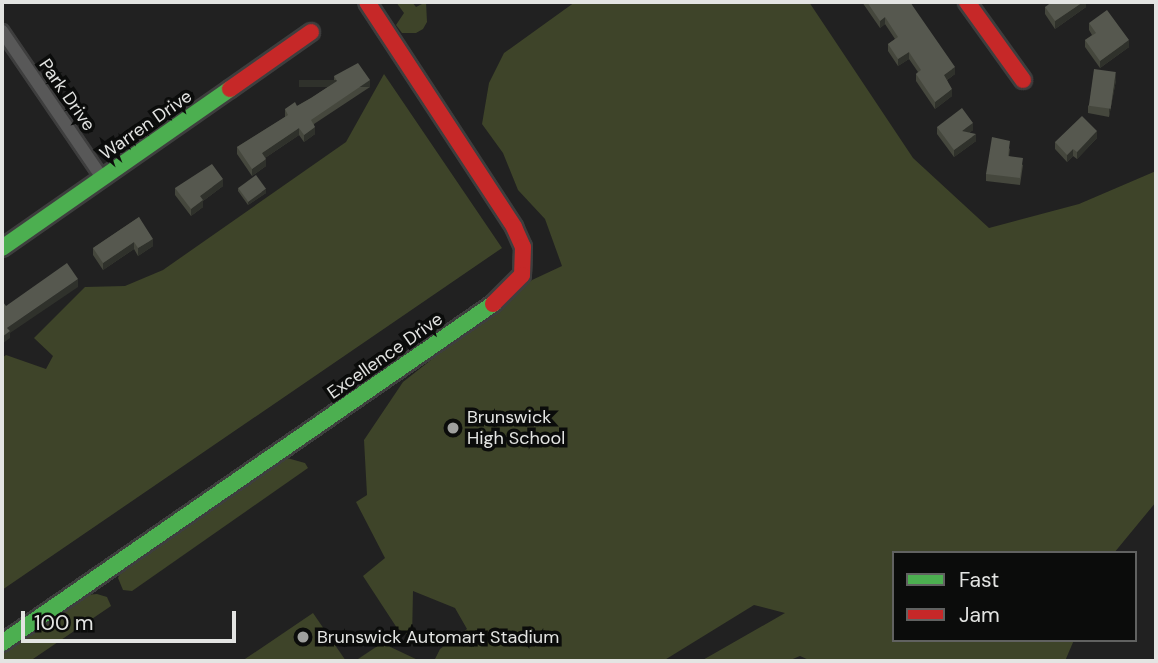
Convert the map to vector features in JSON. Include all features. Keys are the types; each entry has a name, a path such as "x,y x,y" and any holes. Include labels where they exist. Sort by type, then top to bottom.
{"street":[{"name":"Excellence Drive","path":"2,643 500,299 522,275 523,247 514,227 367,2"},
{"path":"967,2 1023,80"},
{"name":"Park Drive","path":"2,31 103,178"},
{"name":"Warren Drive","path":"2,248 311,32"}],"green space":[{"path":"396,2 412,2 416,7 426,2 427,22 423,29 416,33 402,33 396,25 404,13"},
{"path":"575,2 809,2 913,158 989,228 1079,204 1156,171 1156,502 1116,551 892,551 892,642 1073,642 1065,661 811,661 800,656 788,661 701,661 785,613 754,605 663,661 434,661 440,649 467,629 455,608 413,591 412,638 397,628 363,576 385,558 356,502 367,495 364,440 403,382 532,280 562,266 545,219 518,190 503,153 482,124 489,83 504,53"},
{"path":"384,74 502,248 2,590 2,358 6,355 46,369 53,356 34,338 85,287 125,286 163,270 346,142"},
{"path":"287,458 305,463 308,468 132,591 123,590 118,578 121,572"},
{"path":"85,595 107,597 111,606 30,661 2,661 2,653"},
{"name":"Brunswick Automart Stadium","path":"313,613 346,661 242,661"},
{"name":"Brunswick Automart Stadium","path":"382,643 420,661 355,661"}],"building":[{"path":"867,2 910,2 955,67 944,75 952,89 935,102 916,74 921,70 909,52 898,59 888,44 898,37 885,17 880,21"},
{"path":"1052,2 1083,2 1055,21 1045,7"},
{"path":"1107,10 1129,40 1100,61 1085,40 1096,33 1089,23"},
{"path":"358,63 370,80 311,120 315,127 304,135 299,128 262,153 266,159 252,169 237,147 288,115 285,109 295,102 297,106 311,98 337,81 334,76"},
{"path":"1094,69 1116,72 1111,109 1089,106"},
{"path":"962,108 973,123 962,131 976,134 954,150 937,127"},
{"path":"1082,116 1097,131 1077,152 1073,149 1067,155 1055,142"},
{"path":"992,137 1010,141 1008,156 1023,158 1020,178 986,174"},
{"path":"212,164 223,179 200,196 203,200 191,209 175,188"},
{"path":"256,175 266,189 248,202 238,188"},
{"path":"139,217 153,239 138,248 134,242 103,263 93,248"},
{"path":"67,263 78,279 7,328 10,331 2,337 2,303 6,306"}],"traffic: fast":[{"path":"2,248 230,89"},
{"path":"2,643 493,304"}],"traffic: jam":[{"path":"367,2 514,227 523,247 522,275 493,304"},
{"path":"967,2 1023,80"},
{"path":"230,89 311,32"}],"place":[{"name":"Brunswick High School","path":"453,428"},
{"name":"Brunswick Automart Stadium","path":"303,637"}]}
